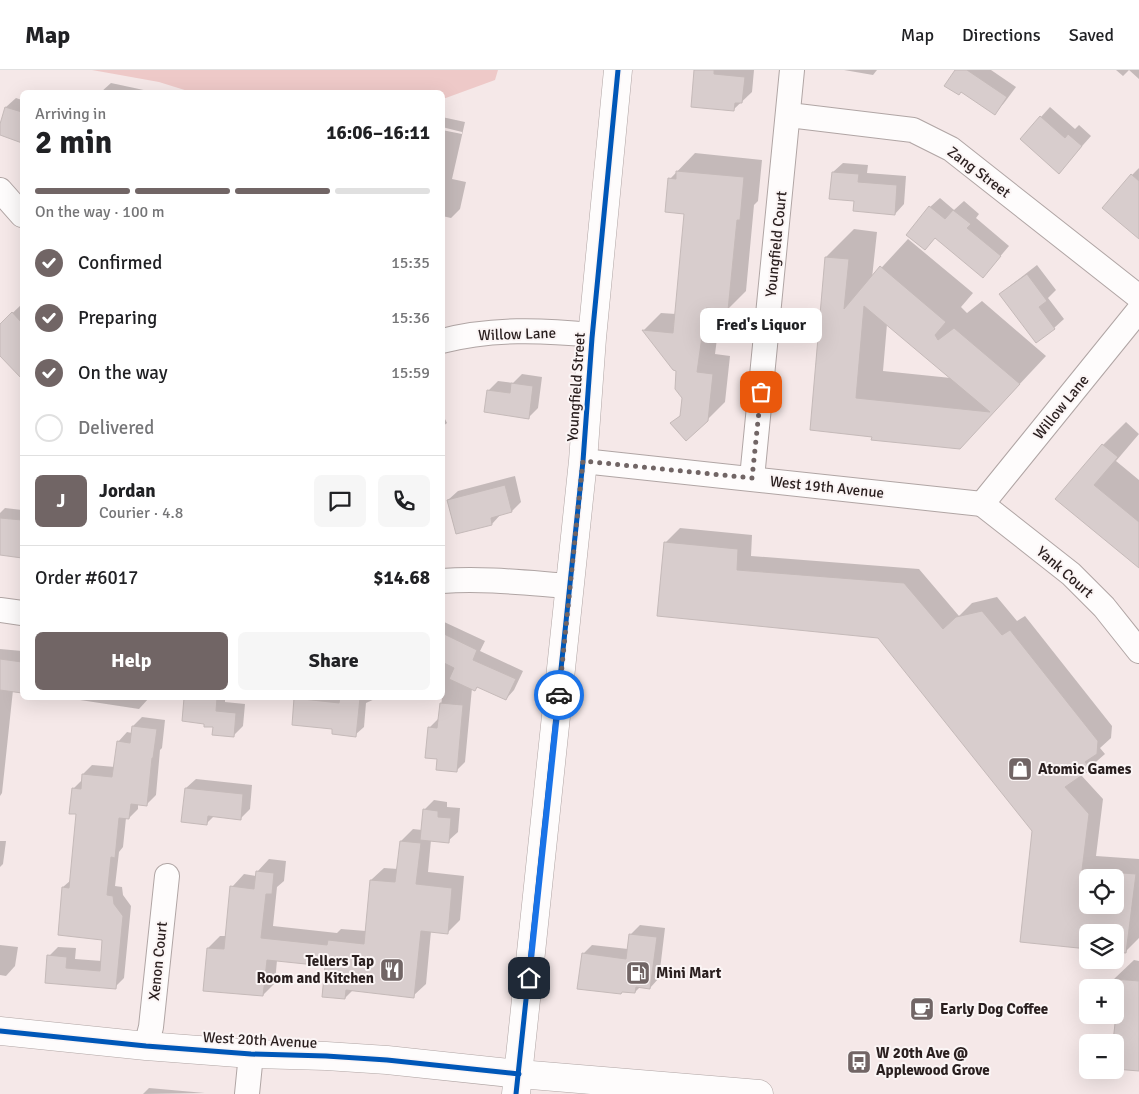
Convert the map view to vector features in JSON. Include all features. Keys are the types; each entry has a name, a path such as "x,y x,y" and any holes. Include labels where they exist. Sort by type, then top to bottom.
{"street":[{"name":"Youngfield Street","path":"518,1084 583,461 592,335 618,70"},
{"name":"Youngfield Court","path":"752,478 792,70"},
{"name":"Zang Street","path":"788,115 913,130 951,149 1139,298"},
{"path":"0,190 20,213"},
{"name":"Willow Lane","path":"982,504 1139,310"},
{"name":"Willow Lane","path":"445,340 514,331 548,331 592,335"},
{"name":"West 19th Avenue","path":"583,461 982,504"},
{"name":"Yank Court","path":"982,504 1071,574 1104,607 1139,651"},
{"path":"445,581 502,581 570,586"},
{"path":"0,610 20,613"},
{"name":"Xenon Court","path":"146,1046 151,1026 167,876"},
{"name":"West 20th Avenue","path":"0,1031 146,1046 251,1054 362,1058 518,1084 759,1094"},
{"path":"246,1094 251,1054"}],"shaded area":[{"path":"92,70 498,70 495,80 445,98 445,90 185,90 159,82"}],"building":[{"path":"694,70 714,70 714,74 745,77 742,103 735,103 734,111 691,107"},
{"path":"955,70 967,70 1007,97 995,115 961,92 959,95 944,86"},
{"path":"5,107 20,111 20,142 0,135 0,124"},
{"path":"1040,116 1065,138 1068,134 1082,146 1059,174 1020,139"},
{"path":"676,171 744,177 740,220 737,220 728,310 706,308 697,372 713,374 708,421 686,441 670,423 680,416 682,398 675,389 676,371 673,370 642,330 673,333 684,214 665,212 668,178 676,179"},
{"path":"832,172 859,174 858,182 897,185 895,215 853,211 854,201 829,199"},
{"path":"1131,174 1139,181 1139,239 1102,208"},
{"path":"929,206 945,219 953,210 971,224 967,228 1001,256 983,278 935,238 925,250 906,235"},
{"path":"825,257 849,259 844,309 880,266 946,322 935,335 938,340 954,328 1020,384 960,449 871,440 872,437 810,430","holes":["864,306 990,412 856,398"]},
{"path":"1027,274 1047,301 1039,307 1055,329 1036,343 999,294"},
{"path":"12,312 20,321 20,377 0,356 0,324"},
{"path":"511,383 533,386 529,419 484,412 487,390 510,393"},
{"path":"1102,444 1118,457 1094,485 1139,522 1139,568 1055,499"},
{"path":"505,485 512,512 491,518 492,525 456,534 447,500"},
{"path":"0,518 20,520 20,558 0,555"},
{"path":"664,542 738,549 737,570 904,583 943,629 956,617 982,611 1002,635 1010,630 1098,741 1097,754 1085,762 1091,769 1065,787 1089,814 1082,869 1079,869 1079,914 1124,914 1124,873 1136,874 1126,953 1124,953 1124,924 1079,924 1079,948 1020,942 1032,831 878,638 657,616"},
{"path":"445,634 477,650 473,660 516,679 506,700 477,687 475,691 449,679 454,668 445,664"},
{"path":"0,659 20,662 20,693 0,690"},
{"path":"184,700 217,700 216,711 236,713 234,737 212,735 213,727 204,727 204,724 182,721"},
{"path":"294,700 339,703 340,700 360,700 356,737 332,734 332,729 292,725"},
{"path":"440,703 463,705 457,772 436,770 437,759 425,758 428,727 437,728"},
{"path":"132,726 157,729 147,806 131,804 129,819 119,818 115,858 111,857 107,895 113,896 114,904 123,916 116,989 45,983 47,955 67,957 66,968 100,971 102,940 58,935 62,887 69,888 76,814 69,814 72,788 81,789 82,774 112,777 117,741 130,743"},
{"path":"185,788 243,794 241,820 208,816 207,825 181,822"},
{"path":"423,809 438,811 438,817 451,818 449,843 420,840"},
{"path":"400,841 421,843 416,884 452,888 448,934 421,931 414,998 346,990 345,999 322,997 325,966 267,960 263,996 203,991 207,948 224,949 230,886 254,889 256,871 274,873 272,894 266,894 261,938 327,945 328,940 364,944 370,880 395,882"},
{"path":"629,934 657,937 650,989 636,987 635,993 622,992 621,994 577,989 582,953 626,959"},
{"path":"1124,980 1139,981 1139,1071 1124,1070 1124,1034 1114,1034 1115,1024 1124,1024"}],"cycle path":[{"path":"516,1094 583,461 592,338 618,70"},
{"path":"0,1031 146,1046 251,1054 387,1060 519,1074"}],"way so far":[{"path":"559,695 583,461 752,478 761,392"}],"place":[{"name":"Fred's Liquor","path":"761,392"},
{"name":"Atomic Games","path":"1020,769"},
{"name":"Tellers Tap Room and Kitchen","path":"392,970"},
{"name":"Mini Mart","path":"638,973"},
{"name":"Early Dog Coffee","path":"922,1009"},
{"name":"W 20th Ave @ Applewood Grove","path":"859,1062"}],"route":[{"path":"529,978 559,695"}]}
